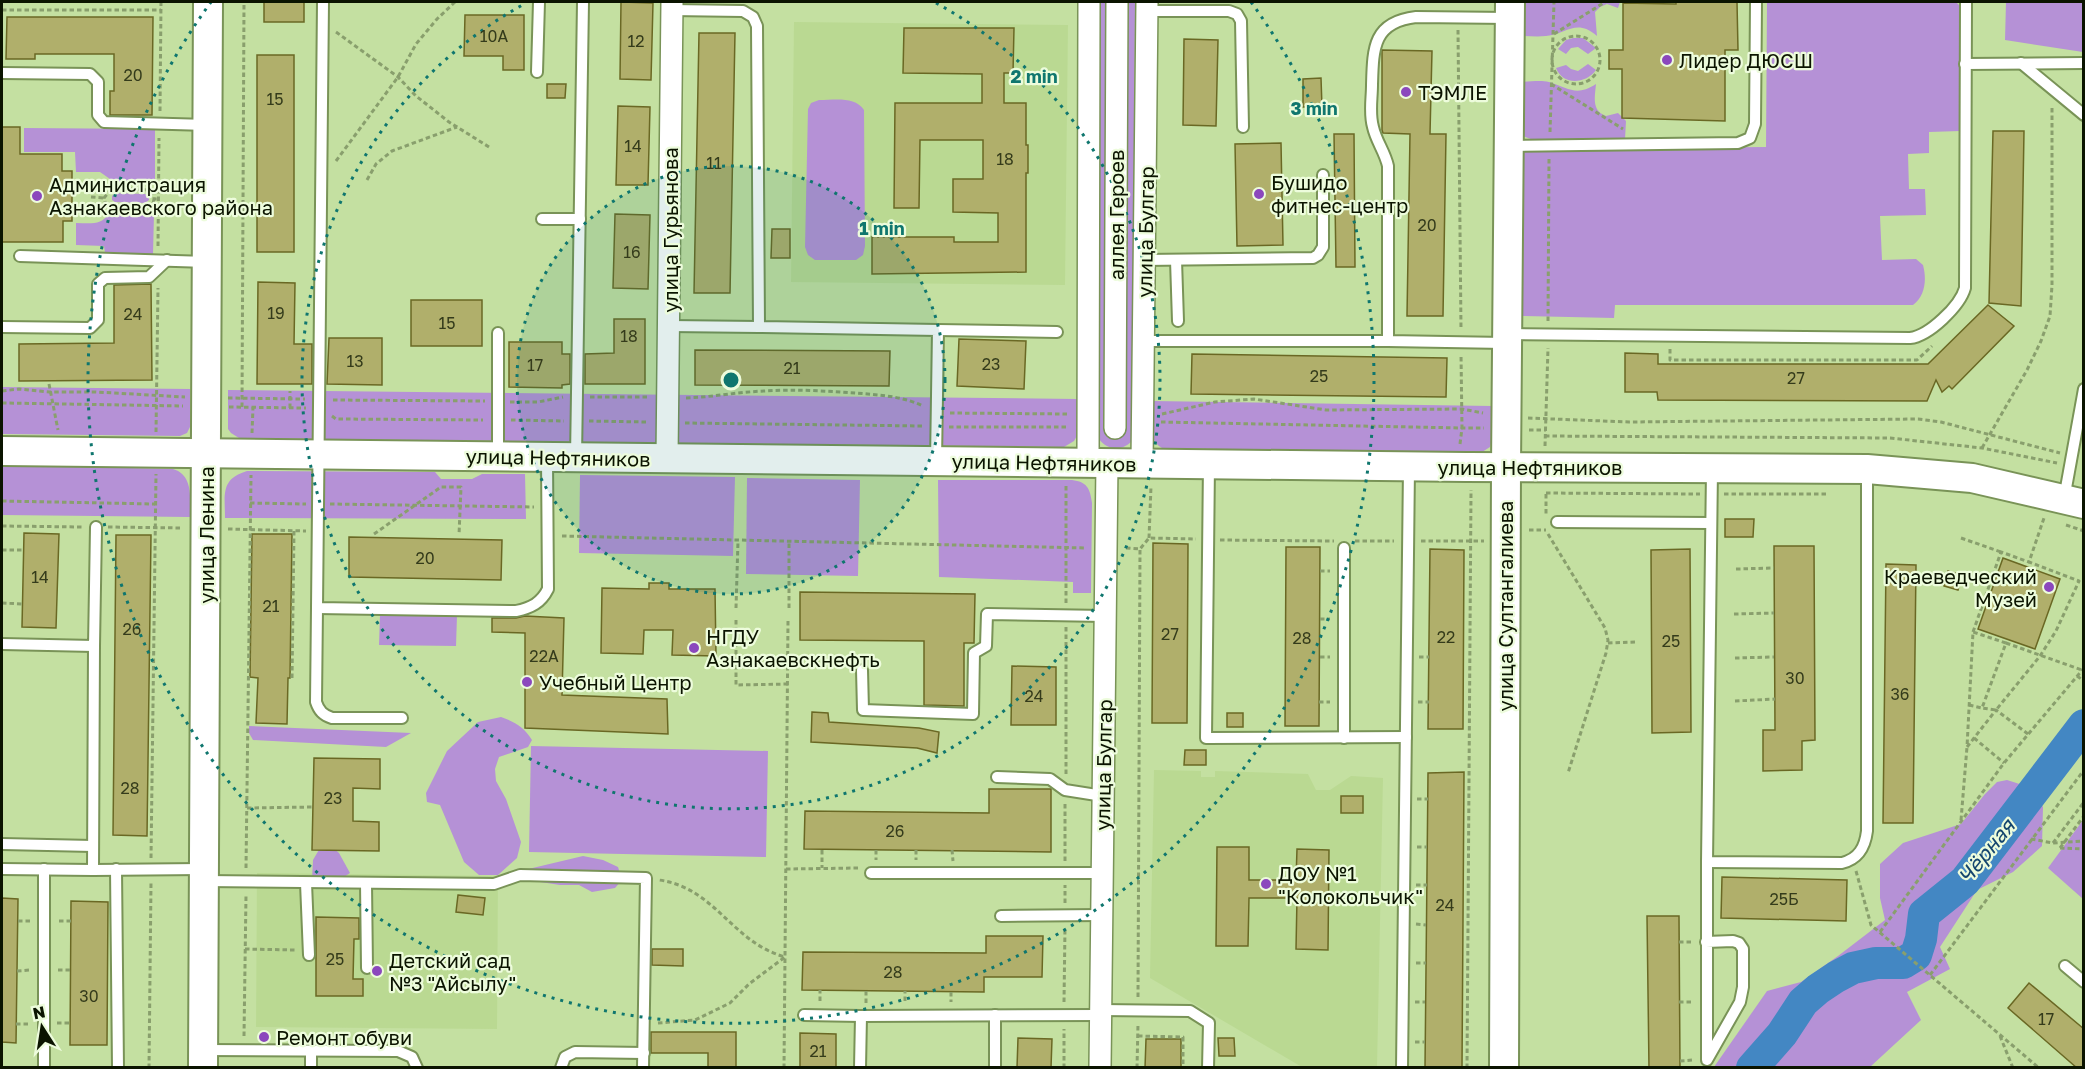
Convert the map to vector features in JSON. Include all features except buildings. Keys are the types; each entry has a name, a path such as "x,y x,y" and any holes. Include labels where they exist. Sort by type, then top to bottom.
{"street":[{"name":"улица Ленина","path":"203,1059 208,2"},
{"name":"улица Булгар","path":"1089,2 1077,421 1106,548 1100,1068"},
{"name":"аллея Героев","path":"1115,428 1118,2"},
{"name":"улица Гурьянова","path":"667,458 671,6"},
{"name":"улица Булгар","path":"1142,463 1149,422 1143,341 1147,6"},
{"name":"улица Султангалиева","path":"1504,1068 1510,10"},
{"name":"улица Нефтяников","path":"2,451 1506,467 1712,481 1867,469 1972,478 2062,514"}],"lane":[{"path":"323,2 316,702 318,708 326,716 332,718 402,718"},
{"path":"537,72 539,2"},
{"path":"576,457 583,2"},
{"path":"1510,146 1738,143 1750,138 1755,124 1755,2"},
{"path":"1143,341 1508,339 1548,334 1910,338 1928,332 1959,300 1965,288 1966,2"},
{"path":"671,6 742,11 753,17 757,26 759,327"},
{"path":"1147,6 1229,11 1237,14 1241,21 1243,127"},
{"path":"1388,341 1388,166 1371,116 1373,57 1376,45 1381,33 1390,24 1402,19 1510,10"},
{"path":"2021,63 2084,115"},
{"path":"1965,64 2084,63"},
{"path":"2,73 90,74 98,82 98,115 104,122 207,125"},
{"path":"1144,260 1313,258 1323,247 1323,175"},
{"path":"542,219 580,219"},
{"path":"20,256 161,263 207,261"},
{"path":"1176,260 1178,321"},
{"path":"2,327 90,328 98,320 98,284 101,280 144,278 161,263"},
{"path":"669,326 1058,332"},
{"path":"936,461 938,330"},
{"path":"498,333 498,456"},
{"path":"2062,514 2084,389"},
{"path":"317,608 516,611 526,609 543,598 548,590 548,456"},
{"path":"1209,464 1206,738 1406,737"},
{"path":"1402,1068 1409,466"},
{"path":"1707,862 1842,863 1852,860 1865,842 1867,831 1867,469"},
{"path":"1706,942 1733,941 1739,943 1743,950 1743,987 1740,1002 1707,1060 1706,942 1712,481"},
{"path":"1557,522 1712,523"},
{"path":"93,870 96,527"},
{"path":"1344,543 1344,738"},
{"path":"862,670 863,710 973,714 974,653 986,646 987,614 1105,616"},
{"path":"2,644 94,646"},
{"path":"997,777 1050,779 1065,789 1103,796"},
{"path":"2,844 93,846"},
{"path":"2,869 151,870 246,882 306,883 494,884 520,875 645,878 643,1068"},
{"path":"44,869 44,1068"},
{"path":"116,869 118,1068"},
{"path":"871,873 1102,873"},
{"path":"306,883 309,952"},
{"path":"366,883 367,968"},
{"path":"1001,916 1102,915"},
{"path":"2065,966 2084,982"},
{"path":"804,1015 1064,1016 1138,1010 1190,1011 1209,1023 1208,1068"},
{"path":"995,1015 995,1068"},
{"path":"860,1068 861,1016"},
{"path":"203,1059 244,1050 398,1051 411,1057 417,1068"},
{"path":"311,1051 311,1068"},
{"path":"561,1068 566,1057 575,1052 644,1053"}],"path":[{"path":"149,1068 151,690 161,263 156,199 161,2"},
{"path":"242,407 244,2"},
{"path":"332,166 398,77 416,44 455,2"},
{"path":"1545,448 1551,60 1554,2"},
{"path":"1554,34 1605,2"},
{"path":"2,10 161,10"},
{"path":"323,22 398,77 416,96 457,128 489,147"},
{"path":"1580,35 1596,45 1601,64 1591,80 1582,84 1573,84 1557,76 1551,60 1554,49 1560,41 1570,36 1580,35"},
{"path":"1551,84 1645,143"},
{"path":"1982,448 2027,370 2050,316 2052,89"},
{"path":"367,180 376,164 392,151 457,128"},
{"path":"104,198 112,188 150,190 156,199"},
{"path":"91,197 104,198"},
{"path":"104,198 110,206 149,208 156,199"},
{"path":"1670,346 1670,360 1917,360 1934,344"},
{"path":"49,384 59,435"},
{"path":"2,391 20,389 50,392 96,392 157,396 242,407 290,408 319,404 538,402 562,397 718,397 766,391 844,393 896,397 914,402 936,413 1077,421"},
{"path":"290,391 290,408"},
{"path":"2,403 157,405 206,403 243,398 290,399 319,404 336,419 936,426 1077,421"},
{"path":"1149,422 1162,414 1215,402 1254,399 1326,410 1462,409 1507,417 1629,422 1918,419 1990,434 2070,461"},
{"path":"1068,405 1077,421"},
{"path":"244,1050 253,407"},
{"path":"1545,436 1879,438 1982,448 2070,461"},
{"path":"1064,1068 1066,548 1087,463"},
{"path":"1546,493 1712,481 1831,494"},
{"path":"1467,1068 1471,483"},
{"path":"374,534 441,487 460,487 459,535"},
{"path":"1545,487 1546,530 1605,628 1608,643 1568,773"},
{"path":"2,501 155,504"},
{"path":"250,503 548,507"},
{"path":"2034,516 2062,514 2084,531"},
{"path":"2029,562 2062,514"},
{"path":"2,526 317,531"},
{"path":"292,678 294,530"},
{"path":"1527,530 1546,530"},
{"path":"548,536 1140,549"},
{"path":"1137,1068 1140,549 1149,538 1344,543 1494,541"},
{"path":"1961,538 2079,581 2056,632 2040,656 1967,747"},
{"path":"736,608 738,541"},
{"path":"789,542 789,608"},
{"path":"2,550 24,550"},
{"path":"1960,822 1970,705 1973,632 2001,552"},
{"path":"1737,568 1774,568"},
{"path":"2,603 22,603"},
{"path":"1734,614 1774,613"},
{"path":"736,620 736,685 788,684"},
{"path":"784,1068 788,621"},
{"path":"1880,932 2004,763 2083,669 1973,632"},
{"path":"1608,643 1635,642"},
{"path":"1982,708 2006,643"},
{"path":"1735,658 1774,657"},
{"path":"2077,676 2084,681"},
{"path":"1735,701 1775,699"},
{"path":"1970,705 1996,710 2028,734"},
{"path":"1974,738 2004,763"},
{"path":"1930,975 2084,770"},
{"path":"2053,843 2084,802"},
{"path":"247,808 313,807"},
{"path":"2084,816 2060,848 2084,849"},
{"path":"2031,839 2053,843 2084,841"},
{"path":"822,850 822,868"},
{"path":"1852,860 1871,925 2039,1068"},
{"path":"645,878 671,882 688,888 712,906 745,938 769,952 786,957"},
{"path":"245,949 309,952"},
{"path":"644,1024 695,1020 730,1003 749,984 786,957"},
{"path":"1999,1035 2013,1068"},
{"path":"1138,1036 1183,1037 1183,1068"}],"shaded area":[{"path":"1099,2 1135,2 1133,434 1131,442 1121,448 1106,446 1096,433"},
{"path":"1521,2 1620,2 1618,8 1607,4 1595,12 1597,36 1583,28 1572,28 1553,35 1521,36"},
{"path":"1767,2 1956,2 1959,5 1960,131 1929,132 1929,153 1908,154 1909,189 1925,189 1926,215 1880,216 1882,260 1916,259 1923,265 1924,287 1917,301 1913,305 1615,305 1614,318 1521,316 1521,155 1530,149 1766,147"},
{"path":"2006,2 2083,2 2083,52 2005,40"},
{"path":"794,22 1068,25 1065,285 791,282"},
{"path":"1583,38 1596,48 1588,54 1578,47 1571,48 1566,54 1558,49 1566,40"},
{"path":"1588,64 1596,70 1587,78 1575,81 1564,78 1556,68 1566,65 1578,71"},
{"path":"1545,81 1578,91 1596,84 1595,98 1598,111 1606,116 1618,113 1626,121 1625,139 1536,141 1523,136 1519,82"},
{"path":"819,100 850,101 864,110 865,246 863,255 856,260 815,260 808,255 805,247 808,109 811,103"},
{"path":"24,128 155,129 155,183 111,182 100,172 76,172 75,152 24,152"},
{"path":"116,193 145,194 149,196 149,200 145,203 115,202 112,196"},
{"path":"109,213 154,214 153,254 105,253 104,246 76,245 76,223 99,222"},
{"path":"2,387 190,389 190,427 187,433 180,436 2,434"},
{"path":"228,390 1077,399 1077,436 1074,441 1064,447 239,438 228,429"},
{"path":"1152,401 1492,406 1492,438 1490,447 1479,454 1162,448 1157,444 1152,433"},
{"path":"2,465 173,469 180,472 188,482 190,517 2,515"},
{"path":"247,471 435,472 441,479 472,479 482,474 525,474 526,519 225,518 225,495 228,483 238,474"},
{"path":"580,475 735,477 733,556 579,553"},
{"path":"747,478 860,480 858,576 746,574"},
{"path":"938,480 1072,480 1084,484 1089,490 1092,503 1091,593 1073,593 1073,582 939,577"},
{"path":"380,615 457,616 456,646 379,645"},
{"path":"501,717 519,726 532,740 528,747 499,757 495,769 496,781 506,799 521,842 517,858 498,875 479,875 464,862 440,805 427,802 426,793 447,751 478,722"},
{"path":"249,726 411,733 386,747 253,740 249,733"},
{"path":"531,746 768,751 766,857 529,852"},
{"name":"ДОУ №1 \"Колокольчик\"","path":"1154,770 1201,771 1201,777 1215,777 1215,771 1308,774 1316,790 1330,790 1351,776 1383,778 1377,1067 1302,1067 1150,978"},
{"path":"2007,780 2029,787 2043,807 2042,846 2013,872 1977,890 1940,947 1950,969 1907,992 1921,1020 1870,1067 1714,1067 1767,991 1801,982 1885,920 1880,898 1880,864 1903,843 1961,824 1997,782"},
{"path":"2083,820 2083,899 2048,868"},
{"path":"332,847 339,853 350,873 344,877 312,880 313,860 320,848"},
{"path":"583,856 603,860 618,867 622,880 615,888 592,892 579,885 560,885 521,879 520,871"},
{"name":"Детский сад №3 \"Айсылу\"","path":"257,873 498,876 497,1029 256,1027"}],"waterway":[{"name":"Чёрная","path":"1752,1068 1782,1034 1803,1002 1818,989 1853,968 1876,963 1903,963 1916,955 1921,939 1924,914 1965,881 2084,725"}],"place":[{"name":"Лидер ДЮСШ","path":"1667,60"},
{"name":"ТЭМЛЕ","path":"1406,92"},
{"name":"Бушидо фитнес-центр","path":"1259,194"},
{"name":"Администрация Азнакаевского района","path":"37,196"},
{"name":"Краеведческий Музей","path":"2049,587"},
{"name":"НГДУ Азнакаевскнефть","path":"694,648"},
{"name":"Учебный Центр","path":"527,682"},
{"name":"ДОУ №1 \"Колокольчик\"","path":"1266,884"},
{"name":"Детский сад №3 \"Айсылу\"","path":"377,971"},
{"name":"Ремонт обуви","path":"264,1037"}]}
